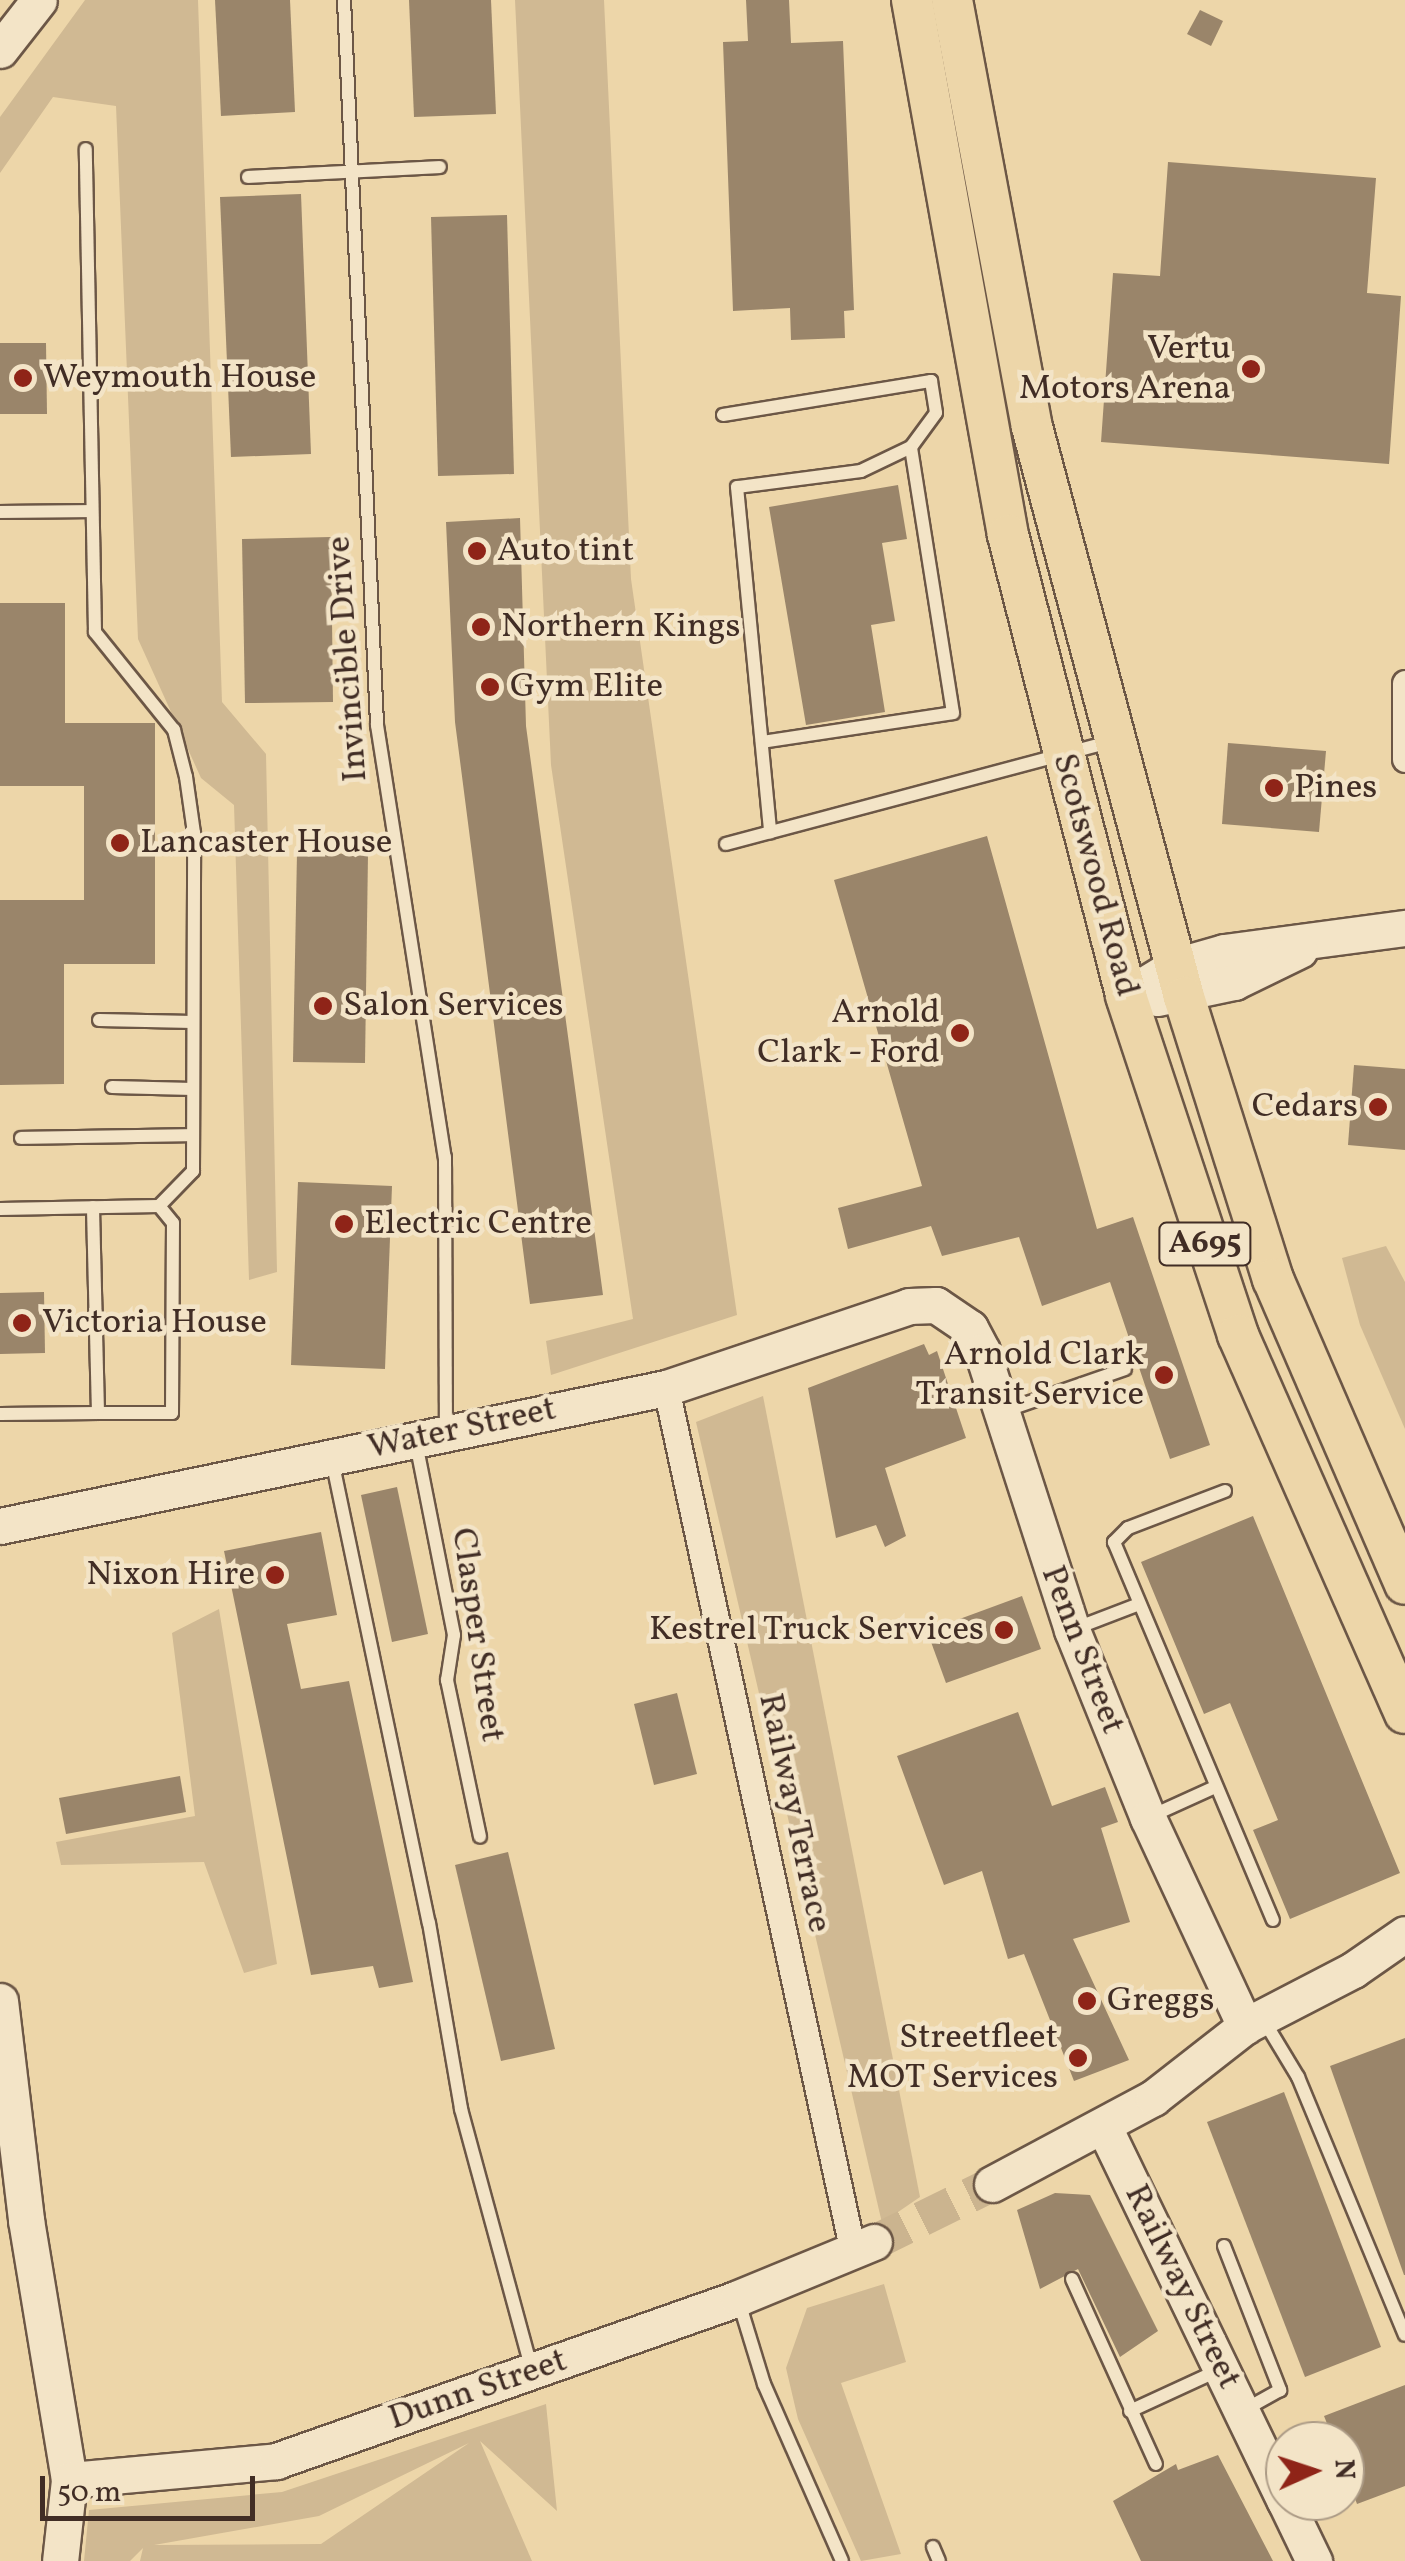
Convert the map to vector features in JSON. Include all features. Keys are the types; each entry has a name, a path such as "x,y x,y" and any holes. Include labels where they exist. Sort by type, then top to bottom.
{"main road":[{"name":"Scotswood Road","path":"912,0 997,483 1126,996 1238,1334 1405,1713"},
{"name":"Scotswood Road","path":"952,0 1032,427 1112,742 1179,981 1273,1279 1405,1584"}],"street":[{"path":"0,50 39,0"},
{"path":"1405,684 1400,713 1405,759"},
{"path":"1126,996 1179,981 1238,950 1310,945 1405,928"},
{"name":"Penn Street","path":"909,1306 936,1305 970,1328 1072,1630 1148,1818 1253,2022"},
{"name":"Water Street","path":"4,1525 666,1388 909,1306"},
{"name":"Railway Terrace","path":"666,1388 864,2247"},
{"path":"992,2184 1153,2098 1253,2022 1401,1940"},
{"path":"0,2001 26,2220 69,2480 60,2561"},
{"name":"Railway Street","path":"1104,2126 1265,2457"},
{"name":"Dunn Street","path":"69,2480 276,2461 738,2298 864,2247"},
{"name":"Railway Street","path":"1296,2521 1314,2561"}],"lane":[{"name":"Invincible Drive","path":"344,0 377,725 445,1158 430,1435"},
{"path":"0,1209 159,1206 193,1171 194,833 186,777 174,730 94,632 86,149"},
{"path":"248,176 440,166"},
{"path":"722,416 931,381 936,412 911,448 861,470 737,487 770,832"},
{"path":"762,742 953,714 911,448"},
{"path":"0,512 91,512"},
{"path":"726,844 1112,742"},
{"path":"100,1020 193,1022"},
{"path":"112,1088 193,1089"},
{"path":"20,1138 193,1135"},
{"path":"0,1414 172,1412 173,1224 159,1206"},
{"path":"94,1207 98,1412"},
{"path":"1000,1412 1124,1369"},
{"name":"Clasper Street","path":"430,1435 454,1635 447,1680 480,1837"},
{"path":"332,1457 429,1923 460,2109 532,2371"},
{"path":"1225,1491 1119,1534 1116,1554 1273,1920"},
{"path":"1072,1630 1137,1605"},
{"path":"1148,1818 1215,1787"},
{"path":"1253,2022 1298,2077 1405,2335"},
{"path":"1224,2246 1280,2390 1242,2411"},
{"path":"1072,2280 1156,2464"},
{"path":"738,2298 776,2414 842,2561"},
{"path":"1130,2410 1221,2369"}],"shaded area":[{"path":"85,0 198,0 222,702 266,754 277,1272 249,1280 234,805 201,778 138,639 116,106 53,97 0,173 0,117"},
{"path":"515,0 604,0 631,579 737,1315 551,1375 546,1341 633,1319 551,765"},
{"path":"1386,1246 1405,1282 1405,1429 1360,1325 1342,1258"},
{"path":"763,1396 920,2197 882,2223 696,1422"},
{"path":"219,1609 277,1964 244,1973 204,1862 61,1865 56,1842 195,1816 172,1633"},
{"path":"884,2284 906,2362 841,2383 901,2554 861,2561 798,2419 786,2368 807,2308"},
{"path":"546,2404 557,2511 480,2441 532,2561 140,2561 143,2548 130,2561 84,2561 89,2510 282,2492","holes":["469,2443 321,2544 154,2545 319,2516"]}],"building":[{"path":"215,0 290,0 295,112 221,116"},
{"path":"409,0 491,0 496,114 414,117"},
{"path":"746,0 789,0 791,43 843,41 854,310 844,311 845,338 791,340 790,308 733,311 723,42 748,41"},
{"path":"1200,10 1223,21 1211,46 1187,34"},
{"name":"Vertu Motors Arena","path":"1168,162 1376,178 1367,293 1401,296 1389,464 1101,442 1113,273 1160,276"},
{"path":"301,194 311,454 231,457 220,197"},
{"path":"507,215 514,474 438,476 431,217"},
{"name":"Weymouth House","path":"0,343 46,343 47,414 0,414"},
{"path":"898,485 907,539 882,543 895,621 871,625 885,712 806,725 769,507"},
{"path":"520,518 526,726 603,1295 530,1304 455,722 446,522"},
{"path":"331,537 333,702 245,703 242,539"},
{"name":"Lancaster House","path":"0,603 65,603 65,723 155,723 155,964 64,964 64,1084 0,1085 0,900 84,900 84,786 0,786"},
{"name":"Pines","path":"1228,743 1326,751 1319,832 1222,824"},
{"name":"Arnold Clark - Ford","path":"987,836 1097,1229 1133,1217 1210,1445 1170,1459 1110,1282 1042,1306 1019,1237 942,1256 931,1226 848,1249 838,1208 922,1186 834,880"},
{"path":"297,853 368,854 365,1063 293,1062"},
{"name":"Cedars","path":"1354,1065 1405,1069 1405,1150 1348,1145"},
{"path":"298,1182 392,1186 385,1369 291,1365"},
{"name":"Victoria House","path":"44,1292 45,1353 0,1354 0,1293"},
{"path":"924,1344 929,1355 937,1351 966,1438 885,1468 906,1536 885,1547 876,1525 836,1538 808,1388"},
{"path":"397,1487 428,1634 392,1642 361,1495"},
{"path":"1253,1516 1400,1873 1290,1919 1253,1830 1278,1820 1230,1703 1204,1714 1141,1562"},
{"path":"321,1532 337,1615 287,1624 301,1689 349,1681 413,1982 379,1988 373,1966 311,1975 224,1551"},
{"path":"1022,1596 1041,1649 946,1683 927,1631"},
{"path":"677,1693 697,1774 654,1785 634,1704"},
{"path":"1018,1712 1052,1806 1105,1787 1118,1822 1101,1828 1130,1922 1073,1939 1129,2060 1074,2081 1024,1954 1008,1959 982,1871 944,1885 897,1756"},
{"path":"180,1776 186,1812 66,1834 59,1798"},
{"path":"508,1852 555,2049 501,2061 455,1865"},
{"path":"1405,2038 1405,2275 1404,2275 1330,2066"},
{"path":"1284,2092 1381,2347 1305,2377 1207,2122"},
{"path":"1055,2193 1090,2195 1158,2331 1120,2357 1078,2269 1040,2289 1017,2210"},
{"path":"1405,2385 1405,2486 1365,2501 1365,2421 1326,2421 1324,2416"},
{"path":"1218,2455 1273,2561 1141,2561 1113,2501 1176,2464 1178,2470"}],"tunnel":[{"path":"874,2242 992,2184"}],"place":[{"name":"Vertu Motors Arena","path":"1251,369"},
{"name":"Weymouth House","path":"23,378"},
{"name":"Auto tint","path":"477,551"},
{"name":"Northern Kings","path":"481,627"},
{"name":"Gym Elite","path":"490,687"},
{"name":"Pines","path":"1274,788"},
{"name":"Lancaster House","path":"120,843"},
{"name":"Salon Services","path":"323,1006"},
{"name":"Arnold Clark - Ford","path":"960,1033"},
{"name":"Cedars","path":"1378,1107"},
{"name":"Electric Centre","path":"344,1224"},
{"name":"Victoria House","path":"22,1323"},
{"name":"Arnold Clark Transit Service","path":"1164,1375"},
{"name":"Nixon Hire","path":"275,1575"},
{"name":"Kestrel Truck Services","path":"1004,1630"},
{"name":"Greggs","path":"1087,2001"},
{"name":"Streetfleet MOT Services","path":"1078,2058"}]}
